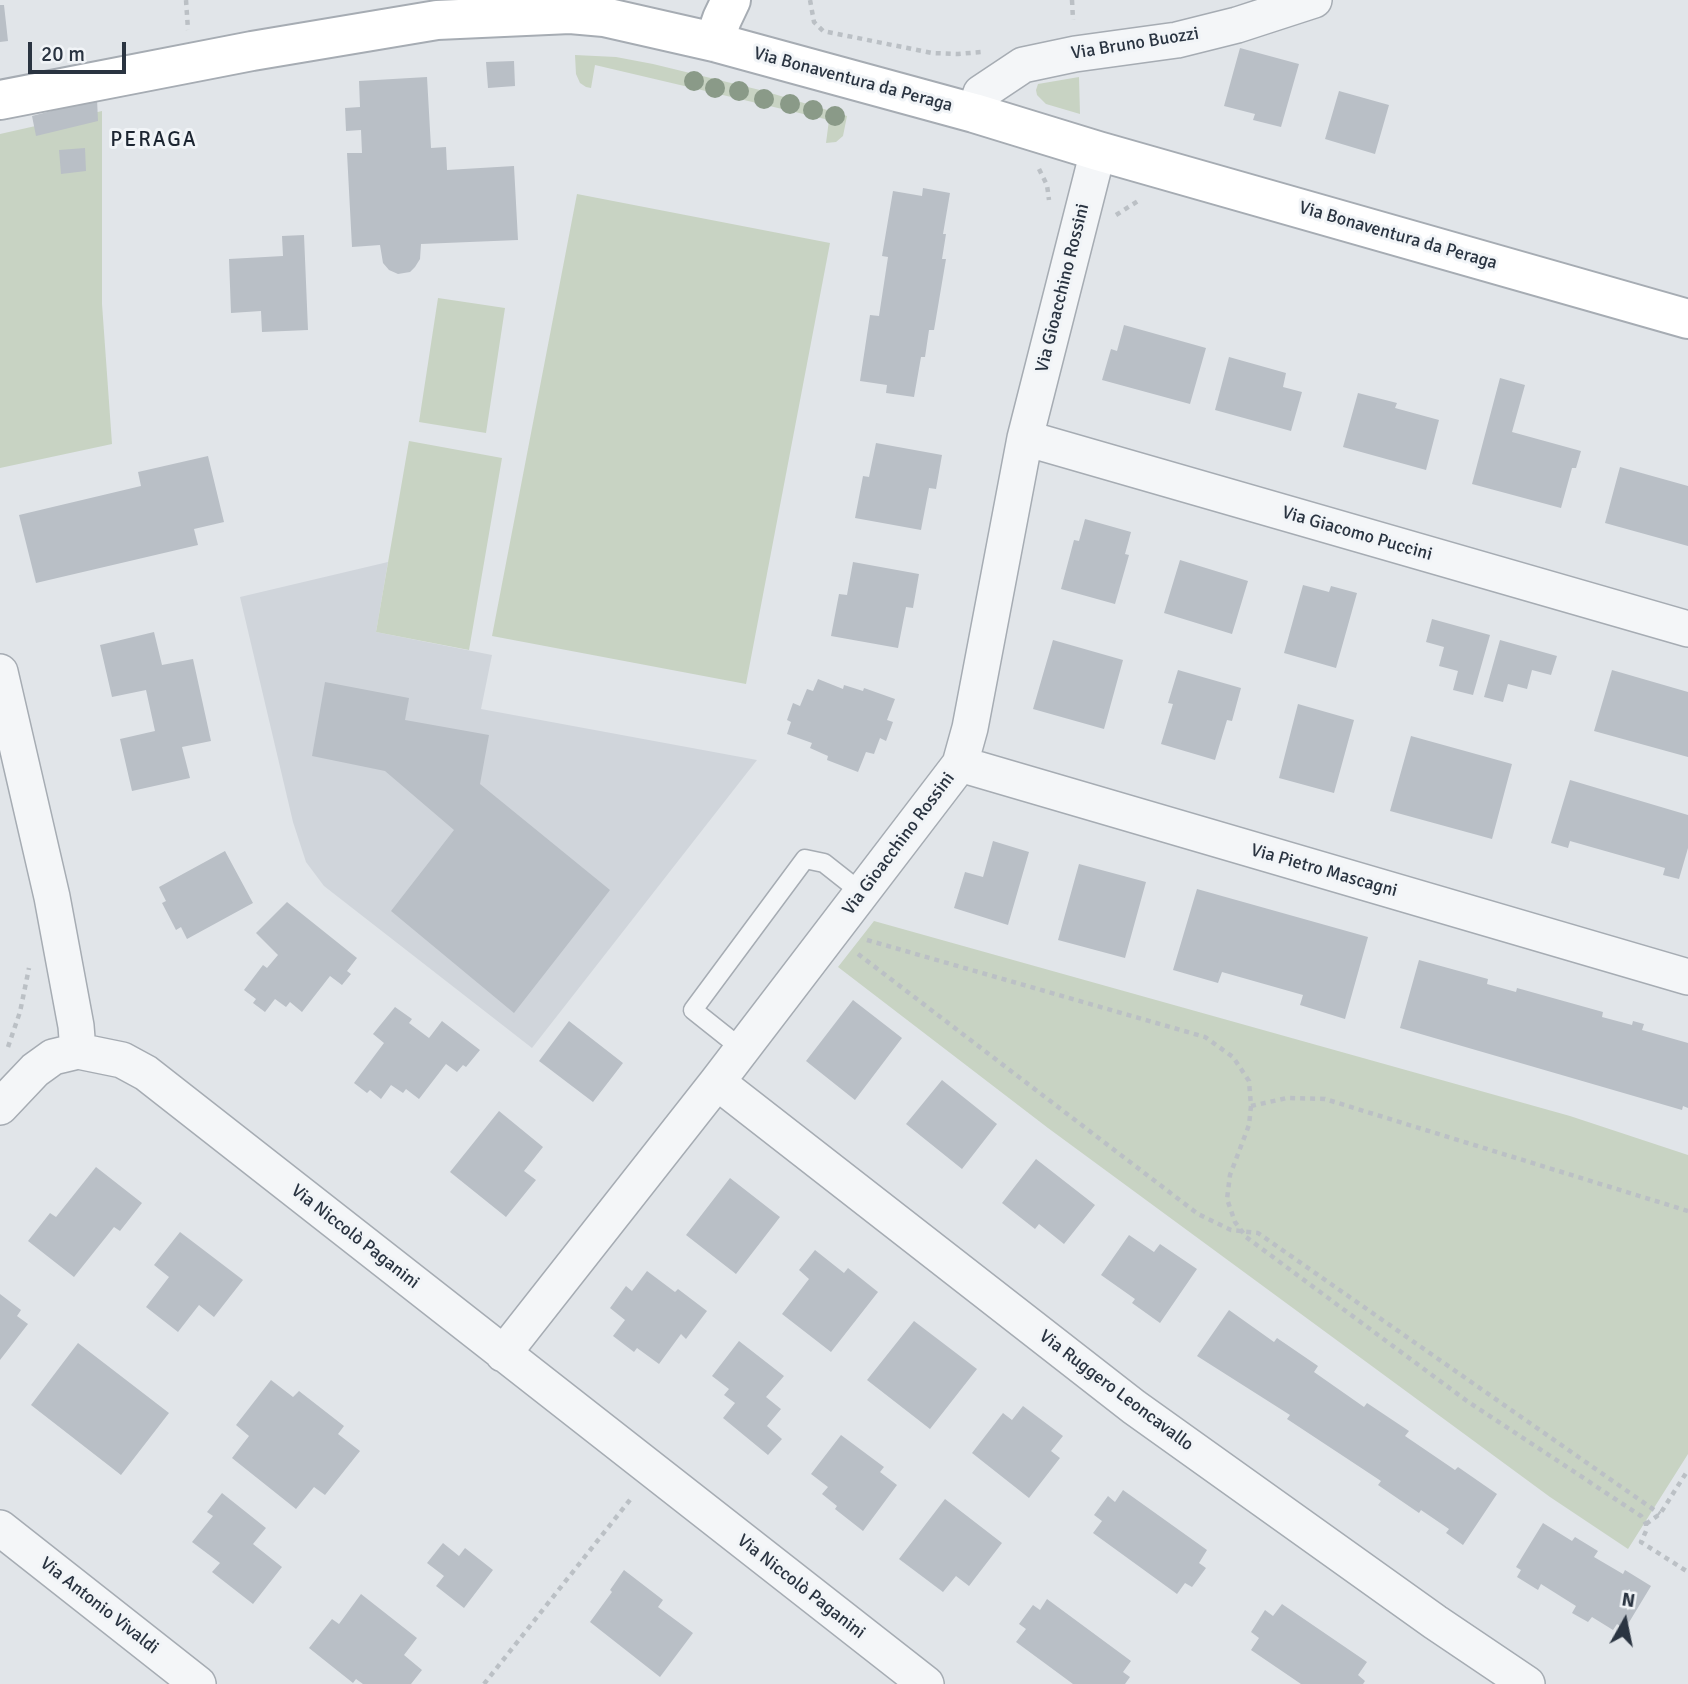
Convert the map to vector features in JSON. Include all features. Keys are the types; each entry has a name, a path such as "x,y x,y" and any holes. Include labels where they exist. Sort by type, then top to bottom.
{"main road":[{"path":"715,41 731,0"},
{"name":"Via Bonaventura da Peraga","path":"0,100 251,51 436,10 582,7 604,17 715,41 974,113 1098,151 1688,319"}],"street":[{"name":"Via Bruno Buozzi","path":"974,113 981,93 1023,65 1075,54 1177,40 1237,25 1314,0"},
{"name":"Via Gioacchino Rossini","path":"503,1354 717,1082 960,764 970,728 1026,439 1098,151"},
{"name":"Via Giacomo Puccini","path":"1026,439 1688,629"},
{"path":"0,672 52,897 76,1026 78,1051 53,1057 35,1070 0,1107"},
{"name":"Via Pietro Mascagni","path":"960,764 1688,977"},
{"name":"Via Niccolò Paganini","path":"78,1051 122,1060 146,1073 926,1684"},
{"name":"Via Ruggero Leoncavallo","path":"717,1082 1134,1407 1435,1622 1527,1684"},
{"name":"Via Antonio Vivaldi","path":"0,1528 198,1684"}],"lane":[{"path":"742,1049 693,1010 806,859 824,863 862,893"}],"path":[{"path":"186,0 188,30"},
{"path":"810,0 814,22 822,31 932,53 990,51"},
{"path":"1032,164 1038,167 1047,185 1048,222 1077,230"},
{"path":"857,935 866,940 1205,1037 1233,1057 1249,1081 1251,1106 1249,1125 1230,1175 1227,1199 1235,1222 1242,1231 1275,1259 1467,1401 1641,1516 1646,1524 1641,1542 1688,1572"},
{"path":"848,946 1198,1214 1231,1230 1258,1233 1660,1514"},
{"path":"5,1053 20,1012 29,959"},
{"path":"1251,1106 1287,1098 1325,1099 1688,1211"},
{"path":"1646,1524 1660,1514 1688,1470"},
{"path":"484,1684 634,1495"}],"shaded area":[{"path":"388,562 376,632 492,655 481,709 757,760 532,1048 324,886 306,862 293,822 240,597"}],"green space":[{"path":"575,55 616,57 653,64 764,91 847,116 843,136 836,142 826,143 829,120 595,65 591,88 586,87 580,83 576,74"},
{"path":"1079,77 1080,114 1046,104 1037,95 1038,84"},
{"path":"102,111 102,304 112,444 0,468 0,134"},
{"path":"577,194 830,243 746,684 492,636"},
{"path":"438,298 505,308 486,433 419,422"},
{"path":"409,441 502,458 469,650 376,632"},
{"path":"874,921 1570,1116 1688,1155 1688,1454 1628,1549 1550,1497 1048,1128 838,967"}],"building":[{"path":"0,5 4,5 8,41 0,42"},
{"path":"1240,48 1299,64 1281,127 1253,120 1255,114 1224,106"},
{"path":"514,61 515,86 488,88 486,62"},
{"path":"427,77 431,148 446,147 447,170 514,166 518,240 421,244 420,259 415,267 410,272 398,274 383,263 380,245 352,247 347,153 362,153 361,130 346,131 345,108 360,107 359,81"},
{"path":"1339,91 1389,105 1375,154 1325,139"},
{"path":"97,99 98,121 36,136 32,116"},
{"path":"85,148 86,171 61,174 59,150"},
{"path":"923,188 950,193 943,234 946,234 942,259 946,259 934,330 929,330 914,397 886,393 887,385 860,381 870,315 879,316 888,257 882,256 893,191 922,196"},
{"path":"304,235 308,330 262,332 261,311 231,313 229,259 283,256 282,236"},
{"path":"1124,325 1206,348 1190,404 1102,380 1111,349 1117,351"},
{"path":"1229,357 1286,373 1283,387 1302,392 1291,431 1215,410"},
{"path":"1500,378 1525,385 1512,432 1581,451 1576,468 1572,468 1561,508 1472,484"},
{"path":"1358,393 1397,403 1395,408 1439,420 1426,470 1343,447"},
{"path":"876,443 942,455 936,489 929,488 921,530 855,518 863,476 869,477"},
{"path":"208,456 224,522 194,529 198,545 36,583 19,515 141,486 138,472"},
{"path":"1620,467 1688,486 1688,546 1605,523"},
{"path":"1085,519 1131,532 1125,554 1129,555 1115,604 1061,589 1074,540 1079,541"},
{"path":"1180,560 1248,581 1232,634 1164,613"},
{"path":"853,562 919,574 913,608 906,607 898,648 831,636 839,594 847,595"},
{"path":"1303,585 1329,592 1331,586 1357,593 1336,668 1284,653"},
{"path":"1432,619 1490,635 1473,695 1453,690 1458,671 1439,666 1444,647 1426,642"},
{"path":"154,632 162,665 193,659 211,741 182,747 190,778 132,791 120,739 155,731 146,690 112,697 100,645"},
{"path":"1053,640 1123,660 1104,729 1033,709"},
{"path":"1500,640 1557,656 1551,675 1532,670 1527,689 1508,684 1503,702 1484,697"},
{"path":"1178,670 1241,688 1232,721 1227,720 1215,760 1161,744 1173,704 1168,703"},
{"path":"1612,670 1688,692 1688,757 1594,731"},
{"path":"818,679 843,689 844,685 863,691 864,688 895,699 887,720 893,722 886,741 880,738 874,754 866,752 858,772 827,760 828,756 810,748 812,743 787,734 791,722 787,720 793,703 800,706 807,689 813,691"},
{"path":"325,682 409,698 405,720 489,735 480,784 610,890 514,1013 391,911 454,830 385,771 312,756"},
{"path":"1298,704 1354,720 1334,793 1279,778"},
{"path":"1411,736 1512,764 1492,839 1390,811"},
{"path":"1570,780 1688,815 1688,848 1679,879 1663,875 1665,868 1570,841 1568,848 1551,843"},
{"path":"993,841 1029,852 1008,925 954,908 965,872 983,877"},
{"path":"225,851 253,903 187,939 181,927 176,930 162,903 166,901 159,887"},
{"path":"1079,864 1146,882 1125,958 1058,940"},
{"path":"1197,889 1368,937 1345,1019 1300,1005 1303,995 1222,972 1218,983 1173,970"},
{"path":"287,902 357,958 347,971 351,974 342,985 330,976 302,1012 290,1002 286,1007 275,999 265,1012 253,1003 256,999 244,990 263,965 267,968 278,955 256,933"},
{"path":"1419,960 1488,979 1487,984 1516,992 1517,988 1603,1012 1602,1017 1632,1025 1633,1021 1644,1024 1642,1030 1688,1043 1688,1108 1683,1106 1682,1110 1400,1028"},
{"path":"853,1000 902,1038 855,1100 806,1061"},
{"path":"395,1007 412,1019 409,1023 429,1038 442,1021 480,1050 466,1067 463,1065 457,1072 446,1064 419,1099 406,1089 403,1093 391,1085 381,1099 370,1090 367,1093 354,1083 384,1043 373,1034"},
{"path":"569,1021 623,1063 593,1102 539,1061"},
{"path":"942,1080 997,1124 962,1169 906,1124"},
{"path":"499,1111 543,1147 524,1171 536,1180 506,1217 450,1172"},
{"path":"1036,1159 1095,1205 1064,1244 1039,1224 1035,1229 1002,1203"},
{"path":"96,1167 142,1203 120,1231 114,1227 74,1277 28,1241 50,1213 56,1217"},
{"path":"730,1178 780,1217 736,1274 686,1235"},
{"path":"180,1232 243,1280 214,1317 199,1305 178,1332 146,1307 169,1277 154,1265"},
{"path":"1129,1235 1154,1252 1160,1244 1197,1269 1160,1323 1132,1303 1135,1299 1101,1275"},
{"path":"815,1250 844,1273 848,1268 878,1292 831,1352 782,1314 809,1279 799,1270"},
{"path":"647,1271 675,1292 678,1289 707,1311 686,1339 681,1334 659,1364 637,1348 634,1352 613,1336 625,1320 610,1308 626,1286 632,1291"},
{"path":"0,1294 21,1310 17,1316 28,1324 0,1360"},
{"path":"1229,1310 1274,1342 1277,1338 1318,1366 1314,1372 1364,1407 1367,1403 1409,1431 1405,1436 1497,1494 1463,1545 1446,1533 1449,1529 1421,1510 1419,1513 1378,1485 1381,1481 1287,1419 1290,1415 1197,1356"},
{"path":"914,1321 977,1369 930,1429 867,1380"},
{"path":"739,1341 784,1376 766,1397 781,1409 767,1426 782,1439 768,1455 723,1418 735,1403 724,1395 729,1389 712,1376"},
{"path":"78,1343 169,1413 121,1475 31,1405"},
{"path":"271,1380 293,1397 299,1391 344,1426 338,1434 360,1451 325,1495 314,1487 296,1509 232,1458 249,1436 236,1425"},
{"path":"1023,1406 1063,1436 1051,1451 1060,1458 1029,1498 972,1453 1003,1413 1012,1420"},
{"path":"841,1435 884,1467 880,1472 897,1485 863,1531 835,1509 837,1506 822,1494 828,1487 811,1474"},
{"path":"1123,1490 1207,1550 1199,1563 1206,1568 1192,1587 1185,1583 1177,1594 1093,1533 1102,1521 1094,1515 1108,1496 1115,1502"},
{"path":"222,1493 266,1528 253,1544 282,1567 253,1604 212,1572 220,1563 192,1542 213,1516 207,1512"},
{"path":"945,1499 1002,1543 969,1586 956,1576 943,1592 899,1559"},
{"path":"1543,1523 1572,1541 1575,1537 1598,1551 1594,1557 1623,1574 1625,1570 1651,1586 1625,1629 1617,1624 1613,1630 1592,1617 1588,1622 1572,1613 1576,1606 1541,1584 1538,1590 1517,1577 1521,1570 1516,1567"},
{"path":"443,1543 459,1556 465,1548 493,1570 464,1608 436,1586 444,1576 427,1563"},
{"path":"624,1570 663,1600 658,1607 693,1633 660,1677 590,1622"},
{"path":"361,1594 417,1638 404,1655 422,1670 411,1684 363,1684 356,1679 353,1683 309,1648 332,1619 339,1624"},
{"path":"1047,1599 1131,1661 1123,1672 1130,1677 1125,1684 1073,1684 1016,1642 1026,1629 1019,1624 1033,1605 1040,1610"},
{"path":"1282,1604 1367,1662 1358,1675 1365,1681 1363,1684 1301,1684 1251,1650 1259,1638 1251,1632 1265,1610 1273,1616"}],"district":[{"name":"PERAGA","path":"154,140"}]}
